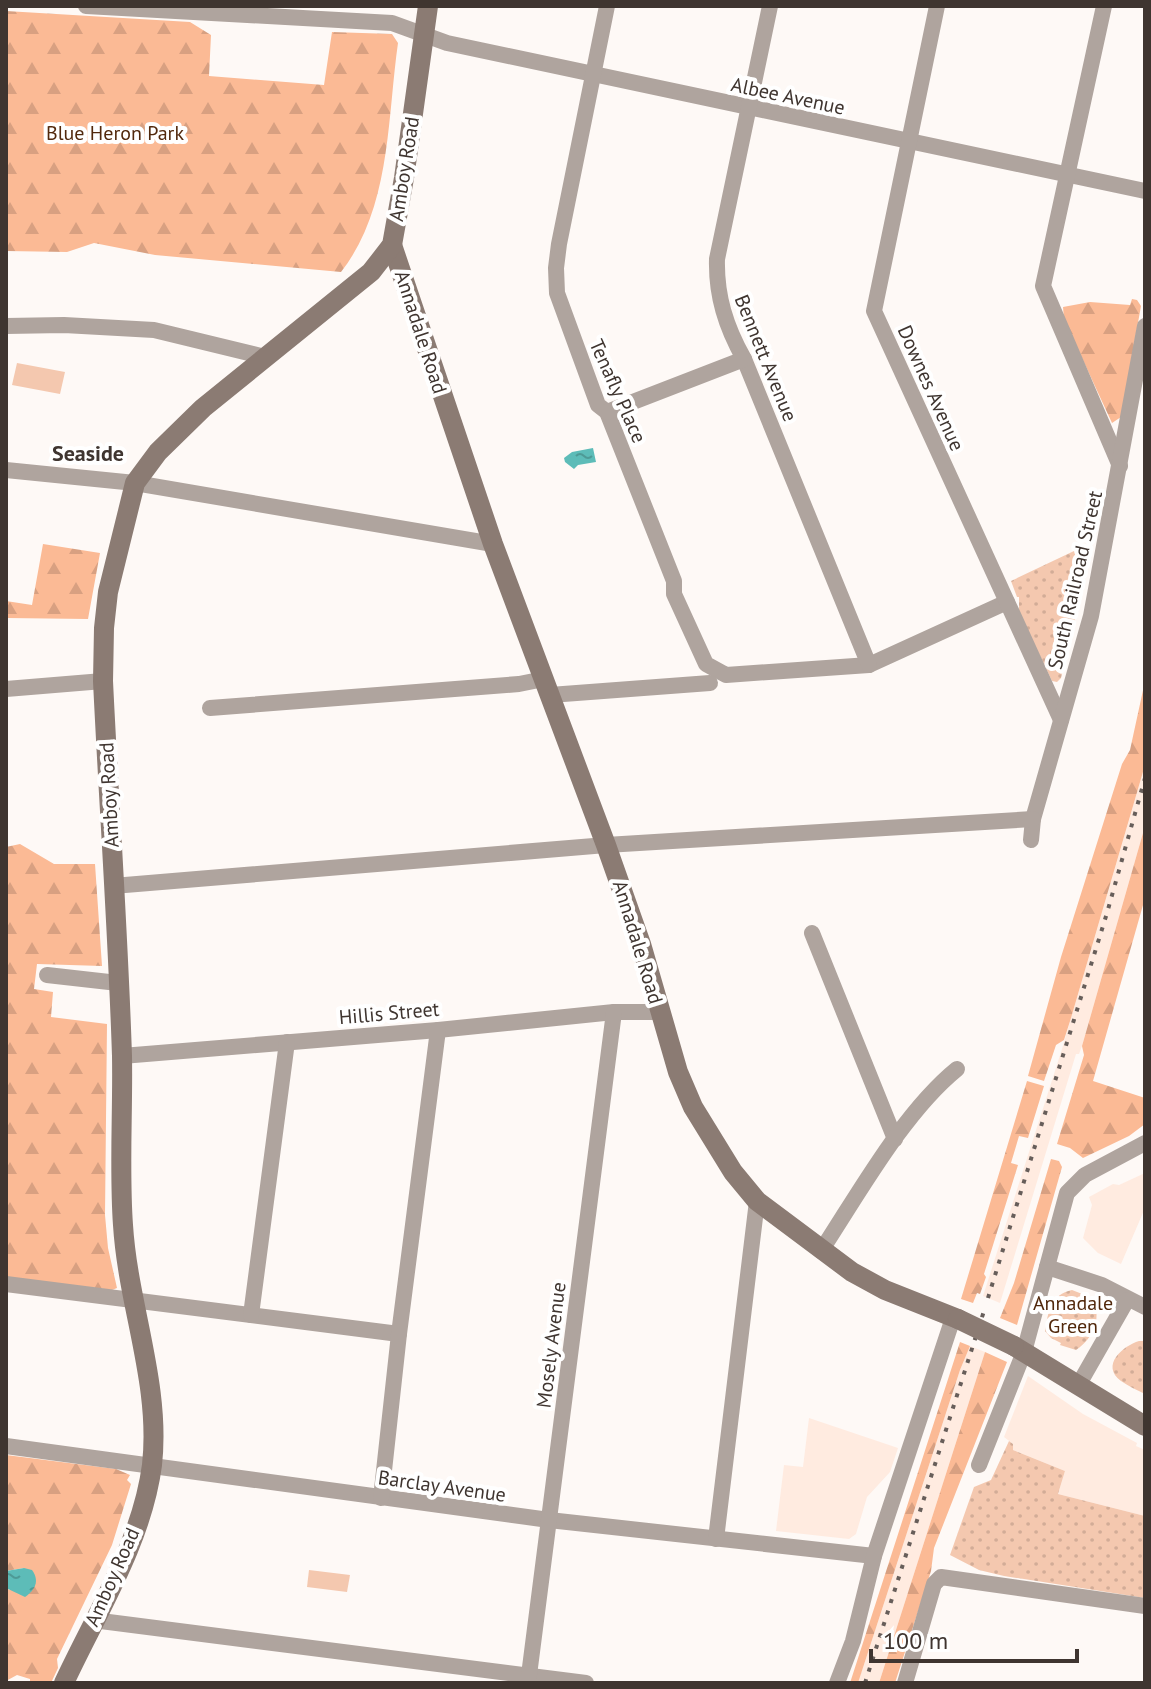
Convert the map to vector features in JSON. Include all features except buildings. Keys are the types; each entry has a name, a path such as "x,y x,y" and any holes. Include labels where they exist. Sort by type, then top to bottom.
{"main road":[{"name":"Amboy Road","path":"64,1683 129,1546 151,1467 153,1401 124,1241 121,1199 122,1056 103,681 108,592 135,483 158,452 187,423 265,357 371,272 392,245 428,6"},
{"name":"Annadale Road","path":"392,245 493,544 641,944 678,1072 693,1107 725,1161 757,1201 821,1251 885,1290 955,1318 1019,1349 1145,1426"}],"street":[{"name":"Albee Avenue","path":"86,6 392,23 447,43 1145,191"},
{"name":"Tenafly Place","path":"607,6 556,268 557,293 598,405 607,412 674,581 674,594 706,664 718,679"},
{"name":"Bennett Avenue","path":"770,6 717,259 718,292 724,316 869,665"},
{"name":"Downes Avenue","path":"937,6 874,311 1061,720"},
{"path":"1104,6 1043,286 1120,468"},
{"path":"6,326 64,325 154,330 265,357"},
{"name":"South Railroad Street","path":"1031,840 1033,819 1091,616 1145,326"},
{"path":"607,412 744,359"},
{"path":"6,470 135,483 493,544"},
{"path":"210,708 519,684 547,687 718,679 869,665 1007,602"},
{"path":"6,689 103,681"},
{"path":"113,886 606,845 1033,819"},
{"path":"812,933 895,1139"},
{"path":"47,975 118,983"},
{"name":"Hillis Street","path":"122,1056 614,1012 660,1012"},
{"name":"Mosely Avenue","path":"528,1680 614,1012"},
{"path":"381,1498 438,1030"},
{"path":"251,1315 287,1042"},
{"path":"821,1251 895,1139 943,1081 957,1069"},
{"path":"979,1465 1047,1267 1067,1193 1074,1183 1145,1143"},
{"path":"716,1539 757,1201"},
{"path":"1047,1267 1097,1283 1145,1307"},
{"path":"6,1284 399,1334"},
{"path":"1079,1384 1127,1300"},
{"path":"837,1683 853,1641 874,1556 955,1318"},
{"name":"Barclay Avenue","path":"6,1446 549,1520 874,1556"},
{"path":"905,1683 934,1584 946,1577 1145,1606"},
{"path":"93,1620 528,1680 586,1683"}],"shaded area":[{"path":"1145,765 1145,826 1082,1046 1076,1054 1000,1303 983,1296 1062,1049"},
{"path":"1145,1173 1145,1208 1121,1264 1098,1253 1083,1238 1092,1205 1089,1197 1113,1184 1119,1185"},
{"path":"970,1346 985,1352 879,1683 858,1683 960,1370"},
{"path":"1028,1376 1083,1414 1145,1450 1145,1516 1058,1494 1065,1471 1013,1450 1013,1444 1004,1437"},
{"path":"809,1418 898,1448 890,1472 867,1497 856,1534 849,1539 776,1531 784,1465 803,1467"}],"green space":[{"name":"Blue Heron Park","path":"6,11 190,22 211,35 209,76 324,85 332,32 392,34 398,43 378,192 357,247 341,272 155,255 94,243 67,252 6,251"},
{"path":"1132,299 1141,306 1121,417 1112,423 1064,319 1063,307 1090,302 1130,305"},
{"path":"17,363 65,372 60,394 12,385"},
{"path":"43,544 100,553 88,619 6,618 6,601 32,605"},
{"path":"1074,551 1079,562 1087,568 1061,678 1057,682 1052,681 1019,612 1019,597 1011,581"},
{"path":"1145,681 1145,765 1064,1040 1056,1045 1044,1081 1028,1076 1061,957 1122,764 1130,750"},
{"path":"1145,826 1145,898 1093,1081 1145,1098 1145,1124 1129,1136 1083,1158 1070,1148 1057,1144"},
{"path":"20,844 54,864 95,864 102,966 37,964 34,989 53,992 51,1017 107,1024 105,1215 117,1288 112,1290 6,1277 6,847"},
{"path":"1027,1081 1044,1086 1028,1138 1019,1136 1011,1163 1018,1165 984,1274 986,1277 973,1303 961,1299"},
{"path":"1051,1159 1059,1161 1062,1167 1017,1325 1000,1318 1014,1283"},
{"name":"Annadale Green","path":"1072,1290 1090,1297 1096,1311 1092,1333 1076,1350 1060,1345 1045,1331 1055,1300"},
{"name":"Annadale Green","path":"1145,1341 1145,1394 1121,1381 1113,1369 1116,1357 1126,1347"},
{"path":"960,1342 970,1346 858,1683 850,1683"},
{"path":"985,1352 1007,1362 934,1548 931,1571 895,1683 879,1683"},
{"path":"1009,1441 1013,1444 1013,1450 1065,1471 1058,1494 1145,1516 1145,1598 1004,1576 979,1570 950,1555 974,1487 991,1480"},
{"path":"6,1455 116,1469 130,1475 127,1480 131,1484 112,1545 57,1659 58,1668 51,1683 30,1683 30,1679 17,1675 6,1681 6,1588 10,1590 24,1568 6,1571"},
{"path":"309,1570 350,1575 347,1592 307,1587"}],"water":[{"path":"593,448 596,462 578,465 574,469 565,462 564,458 572,452"},
{"path":"32,1570 36,1582 25,1597 6,1588 6,1571"}],"railway":[{"path":"988,1298 1107,913 1145,778"},
{"path":"865,1683 984,1311"}],"district":[{"name":"Seaside","path":"88,453"}]}
